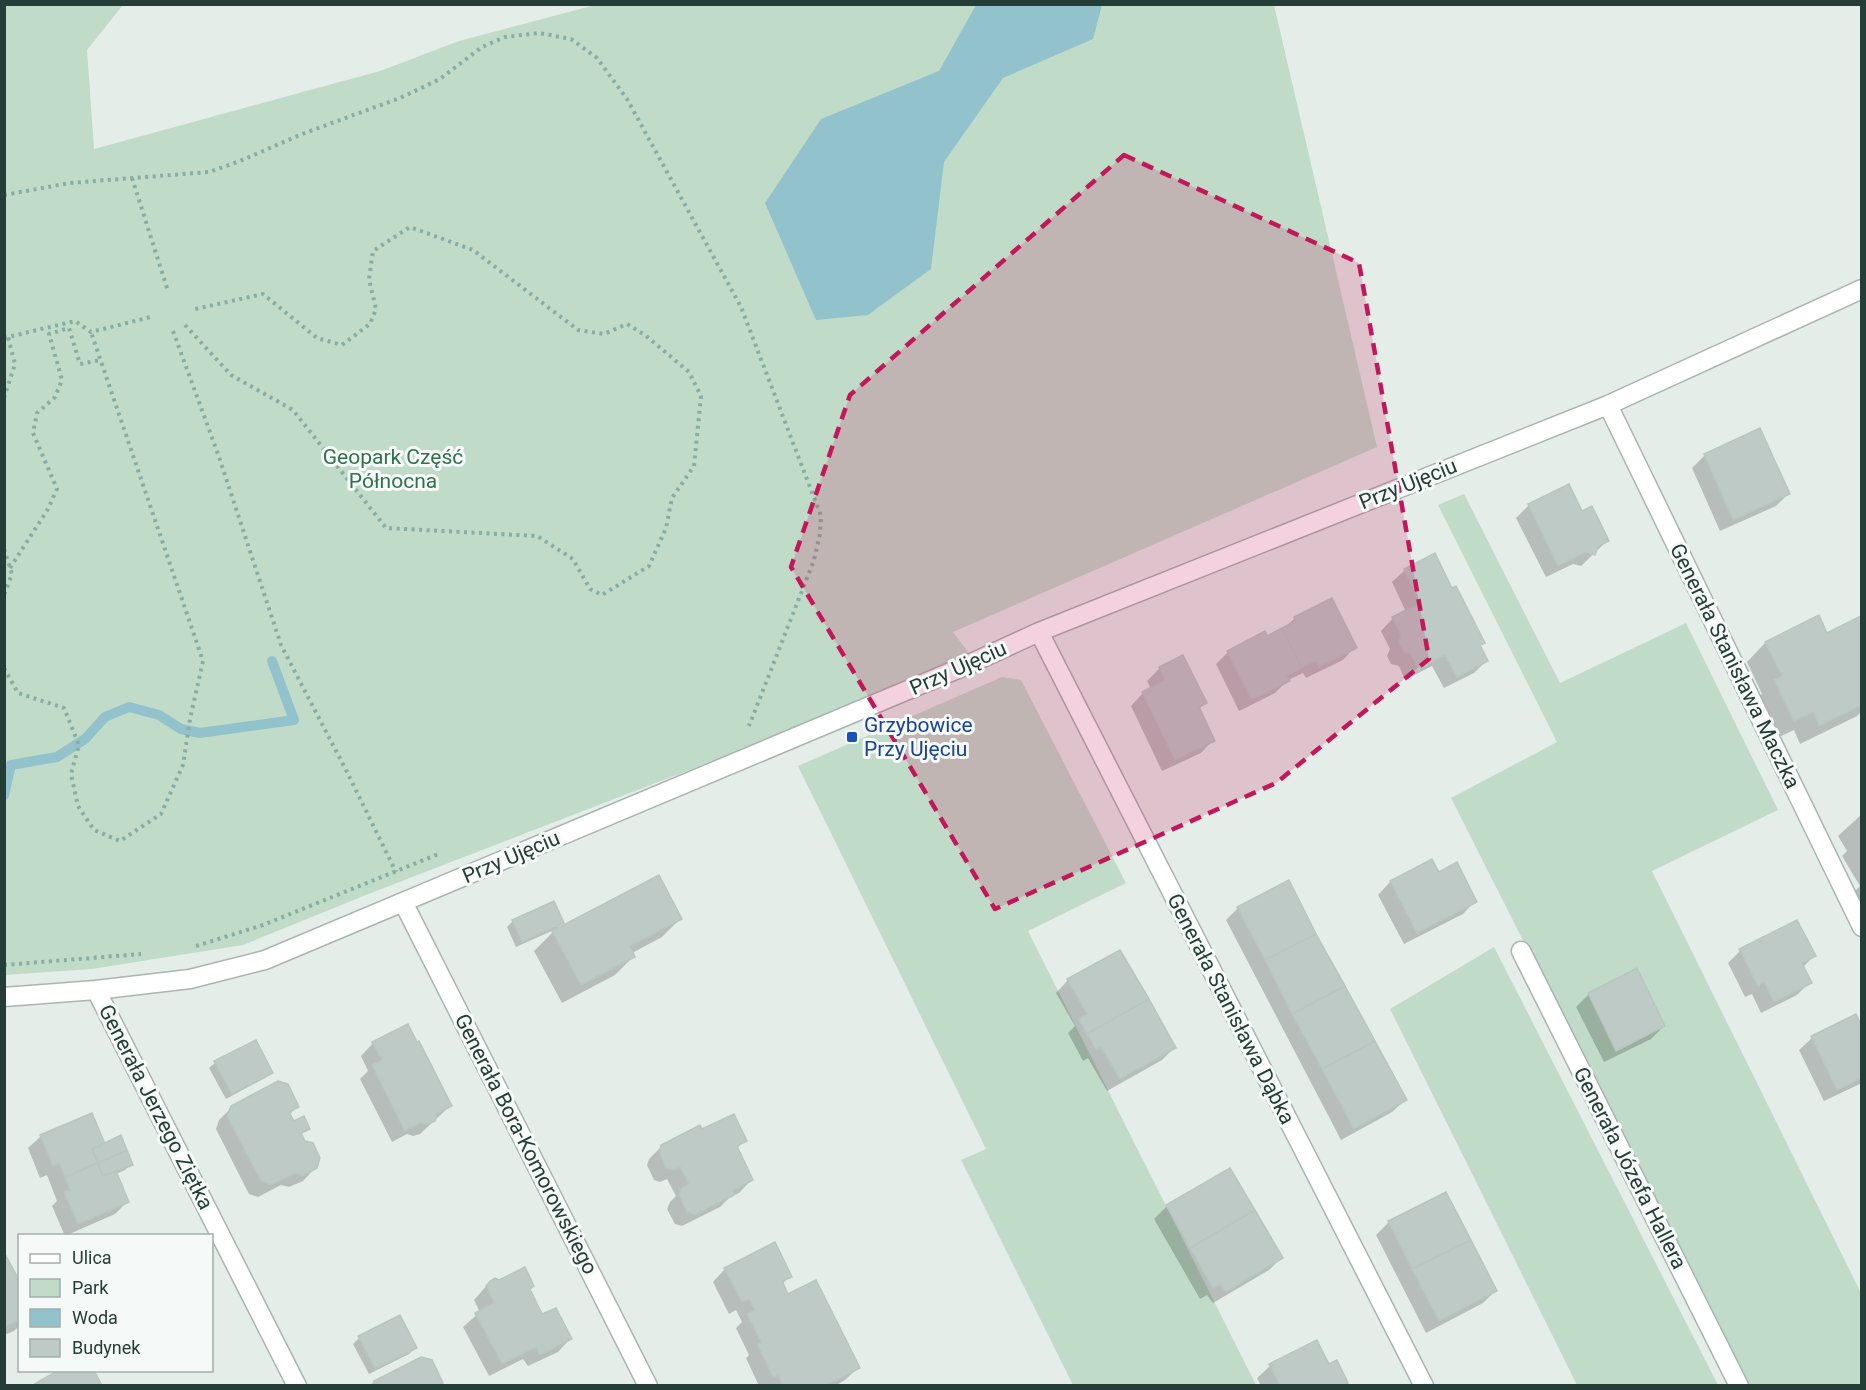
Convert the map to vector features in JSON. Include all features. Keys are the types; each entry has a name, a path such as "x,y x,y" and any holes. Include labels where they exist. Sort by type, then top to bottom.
{"street":[{"name":"Przy Ujęciu","path":"4,996 96,990 189,979 265,960 965,666 1039,632 1608,405 1862,289"},
{"name":"Generała Stanisława Maczka","path":"1608,405 1862,927"},
{"name":"Generała Stanisława Dąbka","path":"1039,632 1424,1386"},
{"name":"Generała Bora-Komorowskiego","path":"403,902 648,1386"},
{"name":"Generała Józefa Hallera","path":"1521,951 1739,1386"},
{"name":"Generała Jerzego Ziętka","path":"96,990 297,1386"}],"path":[{"path":"4,195 70,183 209,172 302,134 400,98 440,80 482,47 505,37 539,33 571,39 597,58 627,99 741,307 821,516 820,534 813,560 748,729"},
{"path":"132,178 168,291"},
{"path":"185,325 231,375 293,410 386,528 537,536 573,560 590,589 602,596 649,566 666,528 672,498 694,466 701,396 689,372 645,335 627,324 604,334 578,330 473,250 410,227 373,251 369,279 376,309 370,324 342,345 317,338 263,294 191,310"},
{"path":"92,332 151,316"},
{"path":"4,398 15,364 6,338 75,321 92,332 203,661 190,719 183,765 161,814 120,841 94,831 78,806 71,774 79,745 64,708 18,693 4,668"},
{"path":"10,568 48,509 57,489 33,433 37,413 55,397 62,380 49,334 69,328 80,364 100,360"},
{"path":"173,331 218,454 281,645 396,871 403,902"},
{"path":"4,549 12,574 4,595"},
{"path":"195,947 263,925 451,849"},
{"path":"4,965 145,954"}],"highlighted area":[{"path":"1124,155 1359,263 1429,659 1276,783 995,909 791,567 850,395"}],"green space":[{"name":"Geopark Część Północna","path":"4,5 123,5 87,50 94,149 380,71 459,41 595,5 1274,5 1377,447 953,632 974,660 371,893 243,945 92,969 5,975"},
{"path":"1464,494 1560,683 1686,623 1778,810 1652,871 1861,1293 1861,1385 1748,1385 1451,798 1557,742 1438,505"},
{"path":"1002,677 1021,680 1126,883 1028,931 1256,1385 1073,1385 961,1160 986,1149 798,766"},
{"path":"1494,947 1718,1385 1577,1385 1390,1009"}],"water":[{"path":"976,5 1102,5 1093,39 1003,78 944,162 931,269 868,315 816,320 765,203 821,119 939,71"}],"building":[{"path":"1760,428 1790,494 1733,520 1704,454"},
{"path":"1569,484 1582,511 1592,506 1609,541 1598,546 1595,555 1586,552 1558,566 1528,504"},
{"path":"1435,553 1452,588 1456,586 1485,643 1480,645 1488,661 1457,677 1445,655 1418,669 1411,654 1404,652 1399,643 1401,635 1392,617 1420,603 1404,569"},
{"path":"1332,598 1357,648 1319,667 1316,661 1302,668 1282,628 1296,621 1294,617"},
{"path":"1819,615 1827,633 1861,616 1862,618 1862,705 1819,726 1813,712 1794,721 1774,680 1782,676 1765,642"},
{"path":"1282,628 1302,668 1287,676 1290,681 1252,700 1227,651 1265,631 1267,636"},
{"path":"1183,655 1207,703 1199,707 1215,741 1175,760 1142,692 1165,680 1159,667"},
{"path":"1432,859 1439,872 1457,862 1477,902 1417,933 1390,881"},
{"path":"659,875 682,919 630,946 635,957 581,985 552,931"},
{"path":"1289,880 1316,934 1265,960 1237,907"},
{"path":"554,901 564,923 522,942 512,920"},
{"path":"1797,920 1816,956 1802,963 1812,983 1774,1002 1764,982 1758,986 1739,949"},
{"path":"1316,934 1345,986 1292,1014 1265,960"},
{"path":"1120,950 1149,999 1087,1034 1079,1019 1087,1014 1067,979"},
{"path":"1637,968 1665,1026 1616,1051 1588,993"},
{"path":"1345,986 1375,1041 1322,1069 1292,1014"},
{"path":"1149,999 1176,1048 1120,1079 1101,1047 1096,1050 1087,1034"},
{"path":"1856,1014 1862,1027 1862,1078 1837,1090 1811,1036"},
{"path":"408,1024 452,1106 436,1114 435,1121 427,1125 421,1122 405,1131 372,1065 382,1060 372,1042"},
{"path":"256,1040 273,1073 232,1094 214,1061"},
{"path":"1375,1041 1407,1100 1354,1129 1322,1069"},
{"path":"278,1081 288,1084 299,1107 289,1112 294,1121 304,1116 310,1129 301,1133 305,1141 313,1143 320,1158 317,1168 303,1176 295,1173 271,1185 261,1181 227,1116 231,1106"},
{"path":"92,1113 105,1144 92,1149 98,1163 65,1177 59,1163 53,1166 40,1135"},
{"path":"734,1114 747,1141 737,1146 753,1180 733,1191 734,1195 695,1215 687,1212 679,1195 682,1188 689,1184 680,1167 674,1170 666,1168 659,1152 661,1145 700,1125 702,1129"},
{"path":"121,1135 127,1150 98,1163 92,1149"},
{"path":"127,1150 133,1165 103,1176 98,1163"},
{"path":"98,1163 103,1176 116,1171 129,1202 78,1224 64,1192 70,1190 65,1177"},
{"path":"1230,1168 1255,1210 1190,1248 1166,1205"},
{"path":"1446,1192 1471,1240 1412,1269 1388,1221"},
{"path":"1255,1210 1283,1258 1226,1292 1220,1284 1213,1288 1190,1248"},
{"path":"1471,1240 1497,1291 1439,1321 1412,1269"},
{"path":"775,1242 792,1277 782,1281 788,1294 816,1280 860,1368 825,1386 783,1386 778,1375 773,1377 757,1344 761,1342 747,1314 755,1310 749,1299 742,1302 724,1268"},
{"path":"4,1252 18,1278 18,1321 4,1327"},
{"path":"525,1267 534,1286 530,1289 542,1314 556,1308 572,1339 540,1355 536,1347 502,1364 475,1313 494,1303 486,1286 490,1281 495,1278 499,1280"},
{"path":"400,1315 417,1348 375,1369 358,1336"},
{"path":"1317,1340 1329,1364 1337,1360 1348,1383 1343,1386 1280,1386 1269,1364"},
{"path":"421,1357 432,1360 443,1383 438,1386 372,1386 374,1381"},
{"path":"56,1372 95,1372 102,1386 31,1386"}],"waterway":[{"path":"4,795 11,765 57,757 85,739 105,717 129,707 159,715 181,729 200,733 294,720 272,661"}],"place":[{"name":"Grzybowice Przy Ujęciu","path":"852,737"}]}
